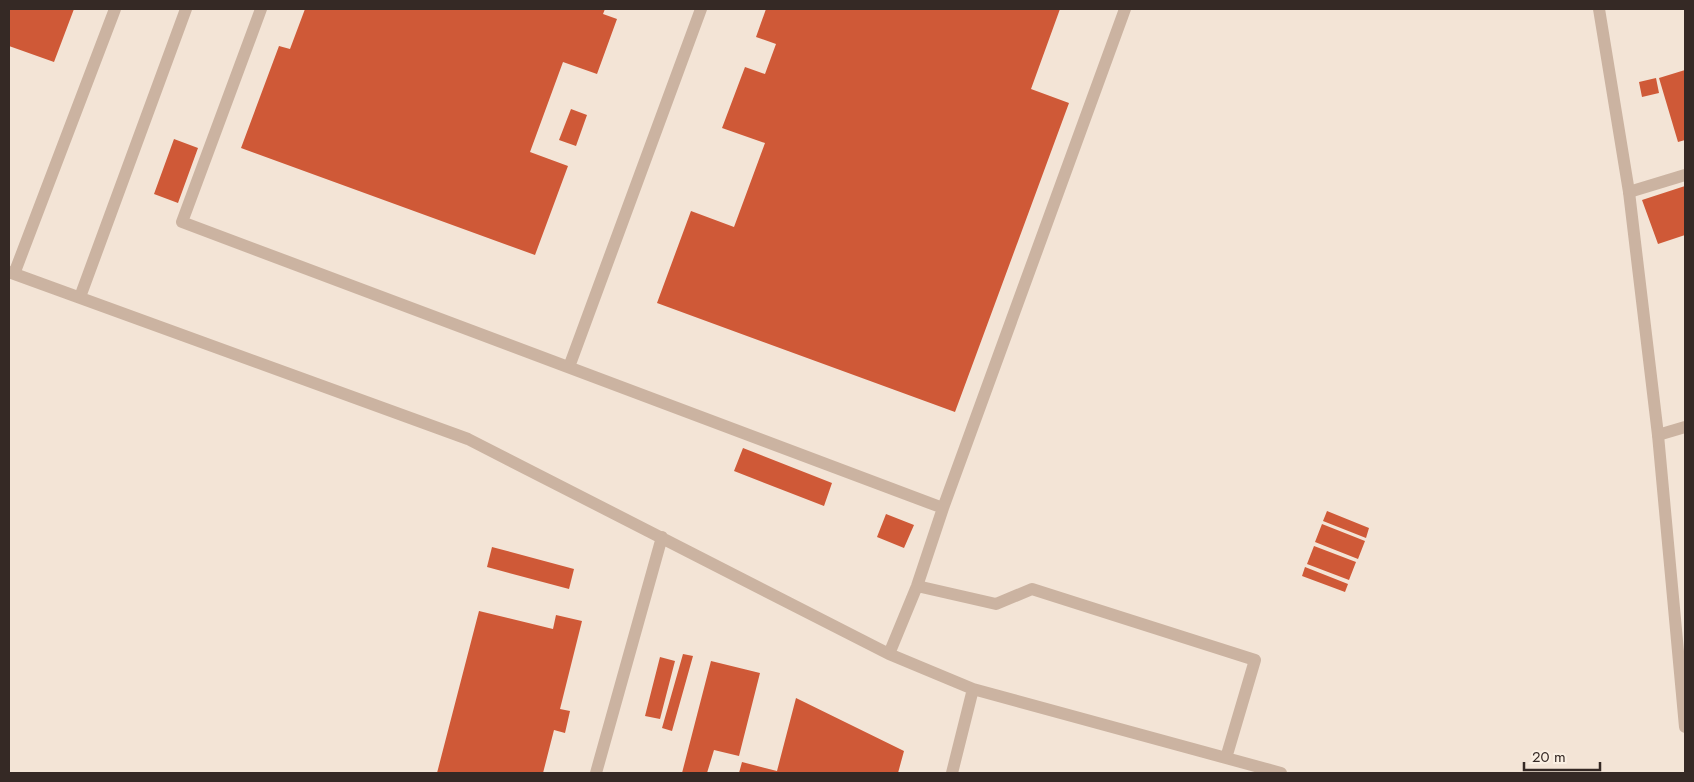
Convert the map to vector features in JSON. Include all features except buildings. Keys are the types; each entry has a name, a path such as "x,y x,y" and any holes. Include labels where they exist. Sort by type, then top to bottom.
{"street":[{"path":"115,9 12,273 468,439 890,654 973,689 1281,773"},
{"path":"80,298 186,9"},
{"path":"261,9 182,222 943,508"},
{"path":"569,367 701,9"},
{"path":"890,654 917,586 943,508 1125,9"},
{"path":"1598,9 1629,192 1658,435 1685,727"},
{"path":"1629,192 1685,175"},
{"path":"1658,435 1685,426"},
{"path":"596,773 662,537"},
{"path":"917,586 996,604 1032,589 1255,660 1226,758"},
{"path":"952,773 973,689"}]}
